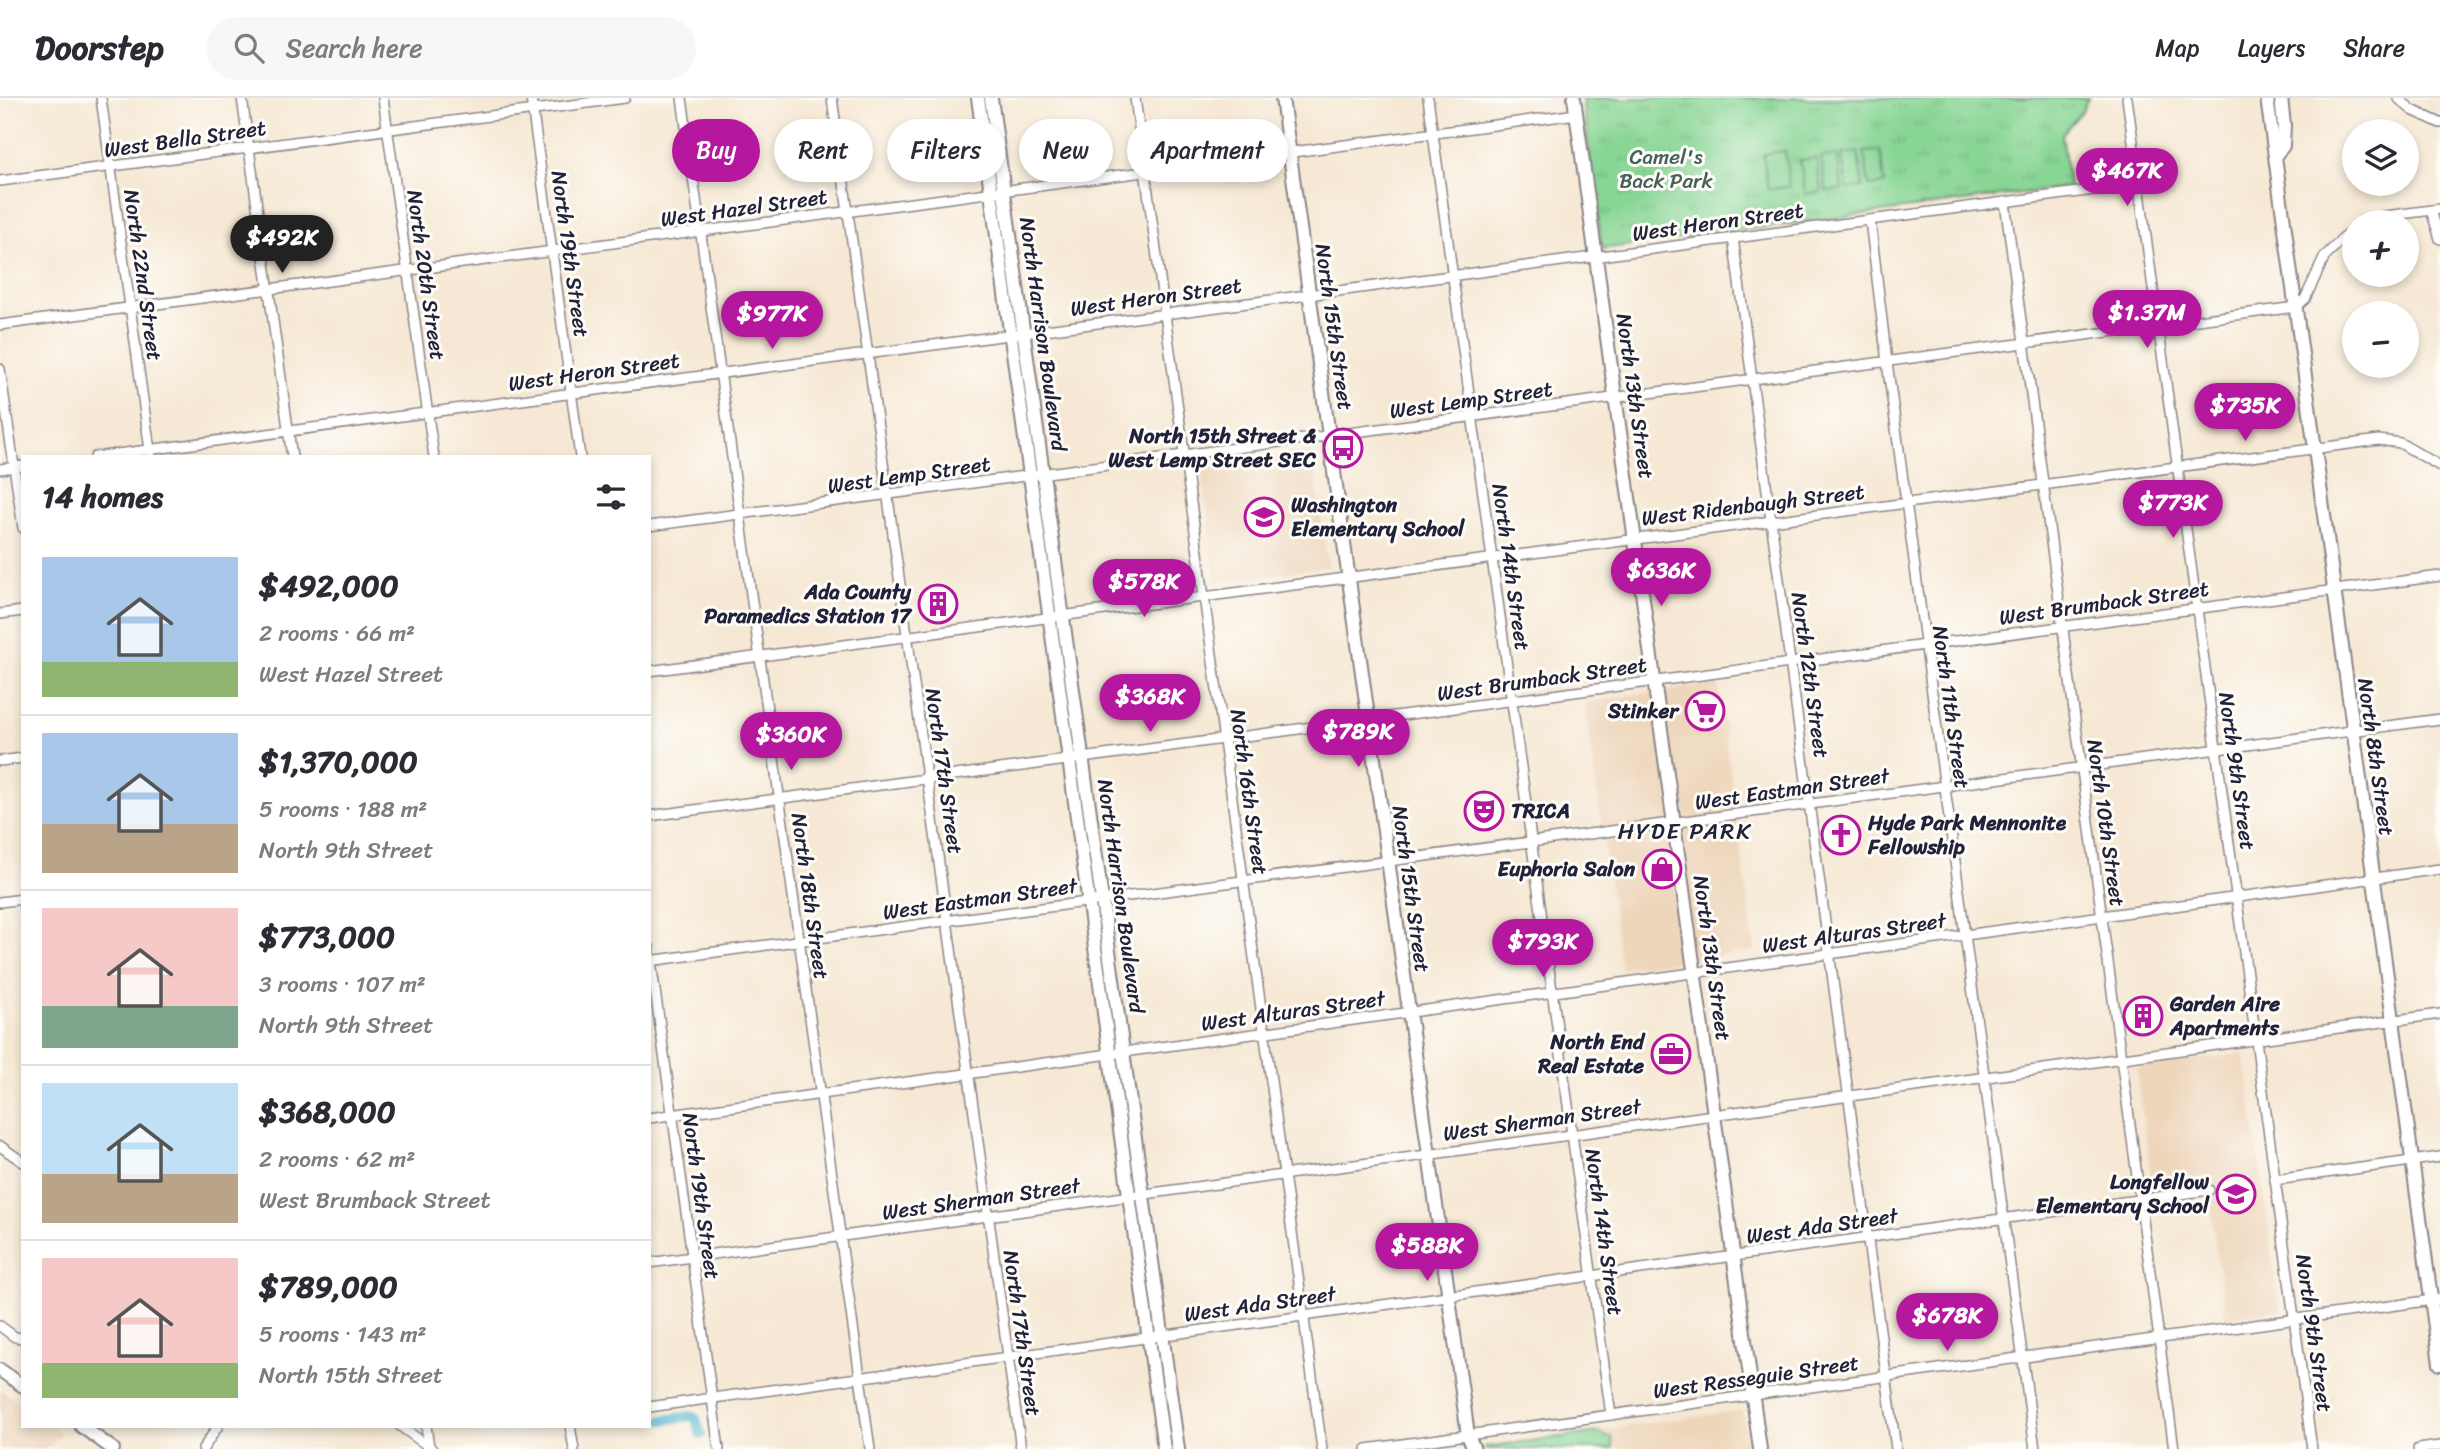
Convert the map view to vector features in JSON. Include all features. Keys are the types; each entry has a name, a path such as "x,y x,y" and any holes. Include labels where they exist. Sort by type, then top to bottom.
{"street":[{"name":"North 22nd Street","path":"101,98 150,453"},
{"path":"242,98 292,455"},
{"name":"North 20th Street","path":"383,98 434,455"},
{"name":"North 19th Street","path":"531,98 580,455"},
{"name":"West Bella Street","path":"0,181 625,98"},
{"name":"North 18th Street","path":"682,98 870,1449"},
{"name":"North 17th Street","path":"832,98 1021,1449"},
{"name":"North Harrison Boulevard","path":"978,98 990,193 1043,475 1068,760 1110,1054 1136,1194 1156,1336 1178,1449"},
{"name":"North Harrison Boulevard","path":"992,98 1004,191 1029,477 1082,758 1123,1053 1136,1194"},
{"name":"North 16th Street","path":"1135,98 1138,119"},
{"name":"North 15th Street","path":"1282,98 1448,1295 1468,1435 1474,1449"},
{"name":"North 14th Street","path":"1428,98 1611,1415"},
{"name":"North 13th Street","path":"1574,98 1760,1449"},
{"name":"North 9th Street","path":"2127,98 2312,1449"},
{"name":"North 8th Street","path":"2267,98 2412,1161 2436,1300 2440,1364"},
{"name":"North 8th Street","path":"2276,154 2283,146 2281,98"},
{"path":"2398,98 2412,110 2440,123"},
{"name":"West Hazel Street","path":"1290,152 1577,114"},
{"name":"West Hazel Street","path":"0,325 1127,174"},
{"name":"North 16th Street","path":"1146,182 1322,1449"},
{"name":"West Heron Street","path":"122,455 2139,184"},
{"name":"North 10th Street","path":"2006,202 2174,1449"},
{"path":"2436,210 2440,239"},
{"name":"North 11th Street","path":"1870,220 1886,362 2035,1449"},
{"name":"North 12th Street","path":"1733,238 1896,1449"},
{"path":"2296,307 2305,299 2325,256 2342,240"},
{"name":"West Lemp Street","path":"651,526 2296,307"},
{"path":"0,369 19,467 21,497"},
{"name":"West Ridenbaugh Street","path":"651,671 2383,440 2400,443 2440,466"},
{"path":"0,469 19,467"},
{"name":"West Brumback Street","path":"651,816 2440,576"},
{"path":"0,614 21,611"},
{"name":"West Eastman Street","path":"651,961 2440,719"},
{"path":"0,761 21,758"},
{"name":"West Alturas Street","path":"651,1118 2440,869"},
{"path":"0,902 21,899"},
{"name":"North 19th Street","path":"651,968 719,1449"},
{"name":"West Sherman Street","path":"651,1263 2440,1013"},
{"path":"0,1146 21,1161"},
{"path":"2276,1181 2440,1157"},
{"name":"West Ada Street","path":"651,1407 2209,1190"},
{"name":"West Resseguie Street","path":"1367,1449 2436,1300"},
{"path":"0,1326 21,1337"},
{"name":"North Harrison Boulevard","path":"1156,1336 1164,1449"},
{"path":"0,1370 21,1385"},
{"path":"84,1428 113,1449"},
{"path":"203,1449 217,1428"},
{"path":"403,1428 431,1448"},
{"path":"426,1428 431,1448"},
{"path":"570,1428 573,1449"},
{"name":"North 15th Street","path":"1465,1449 1468,1435"},
{"path":"2417,1449 2440,1446"}],"shaded area":[{"name":"Washington Elementary School","path":"1312,451 1328,567 1216,582 1201,466"},
{"path":"1718,683 1755,951 1621,969 1585,702"},
{"name":"Longfellow Elementary School","path":"2244,1053 2280,1310 2226,1318 2206,1177 2152,1184 2136,1068"},
{"path":"0,1389 21,1404 21,1428 54,1428 61,1434 47,1449 0,1449"},
{"path":"1742,1410 1748,1449 1484,1449 1484,1447"}],"green space":[{"name":"Camel's Back Park","path":"1582,98 2088,98 2082,111 2062,134 2069,187 1602,249"},
{"path":"1880,150 1884,184 1869,186 1864,152"},
{"path":"1785,151 1789,187 1768,189 1763,154"},
{"path":"1858,152 1863,187 1847,189 1842,154"},
{"path":"1837,155 1842,189 1826,191 1821,157"},
{"path":"1816,158 1821,192 1805,194 1800,160"},
{"path":"1599,1432 1606,1437 1612,1437 1613,1449 1484,1449 1484,1447"}],"waterway":[{"path":"663,1420 691,1416 696,1419 701,1435"}],"place":[{"name":"North 15th Street & West Lemp Street SEC","path":"1343,448"},
{"name":"Washington Elementary School","path":"1264,517"},
{"name":"Ada County Paramedics Station 17","path":"938,604"},
{"name":"Stinker","path":"1705,711"},
{"name":"TRICA","path":"1484,811"},
{"name":"Hyde Park Mennonite Fellowship","path":"1841,835"},
{"name":"Euphoria Salon","path":"1662,869"},
{"name":"Garden Aire Apartments","path":"2143,1016"},
{"name":"North End Real Estate","path":"1671,1054"},
{"name":"Longfellow Elementary School","path":"2236,1194"}],"district":[{"name":"HYDE PARK","path":"1685,831"}]}
